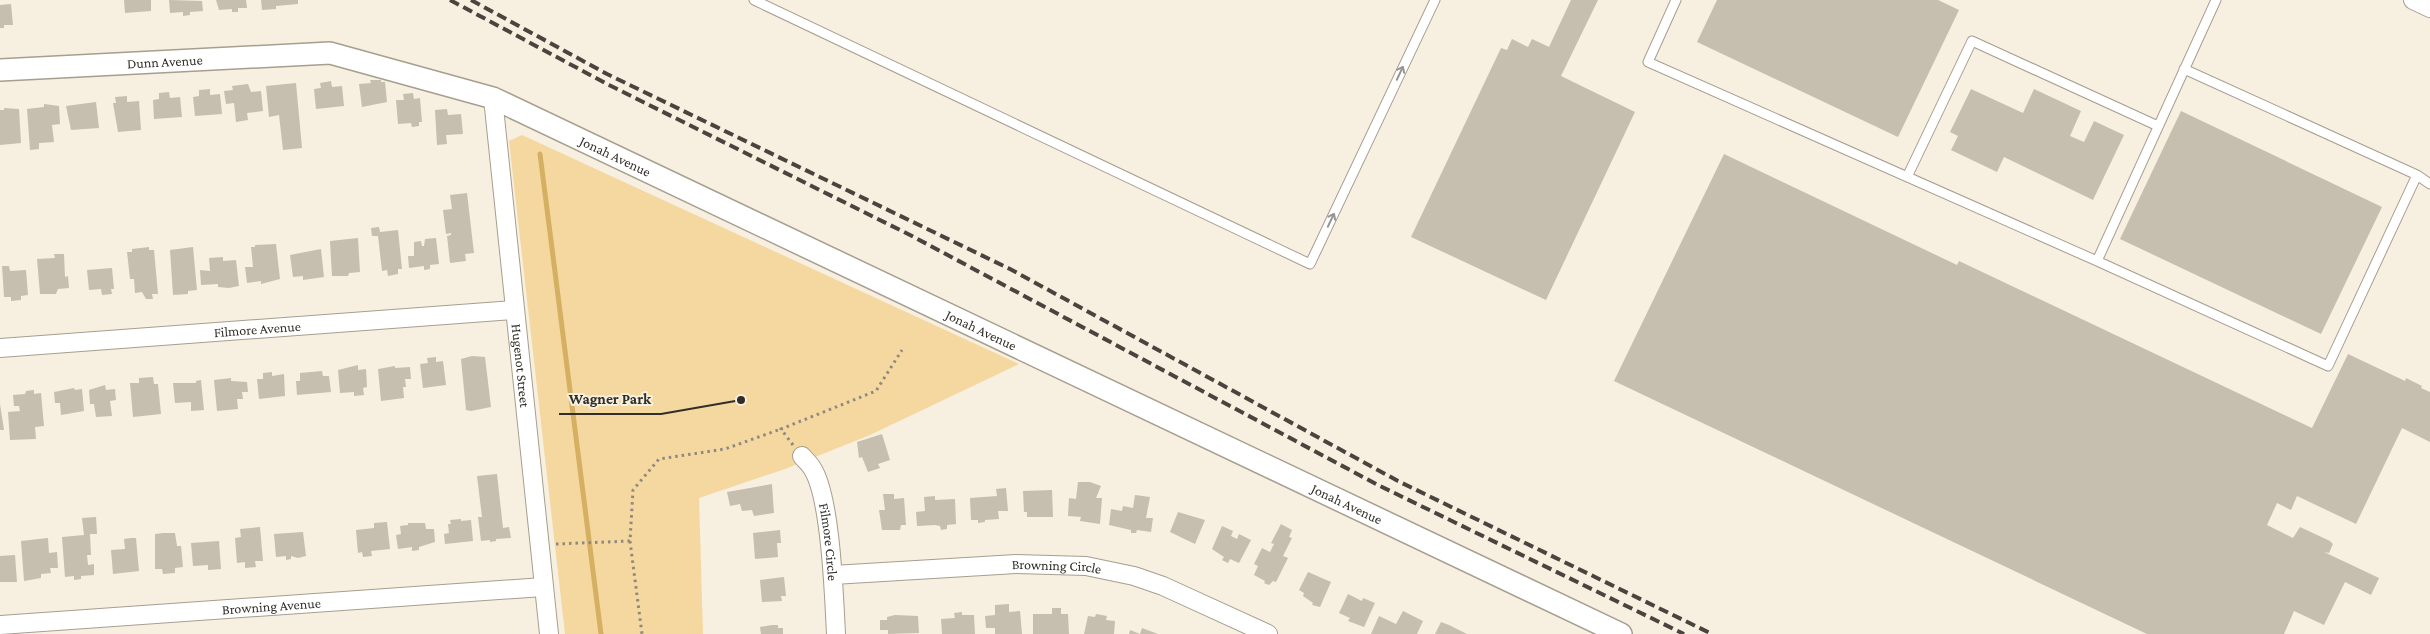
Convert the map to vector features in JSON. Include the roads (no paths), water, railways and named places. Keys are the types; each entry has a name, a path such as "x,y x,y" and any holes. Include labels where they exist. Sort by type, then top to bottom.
{"street":[{"path":"2413,0 2430,8"},
{"name":"Dunn Avenue","path":"0,70 330,53"},
{"name":"Jonah Avenue","path":"330,53 493,98 1621,634"},
{"name":"Hugenot Street","path":"493,98 548,634"},
{"name":"Filmore Avenue","path":"0,348 514,310"},
{"name":"Filmore Circle","path":"802,456 813,468 820,488 833,575 836,634"},
{"name":"Browning Circle","path":"833,575 1016,564 1086,566 1125,574 1164,586 1268,634"},
{"name":"Browning Avenue","path":"0,625 543,587"}],"lane":[{"path":"754,0 1310,264 1435,0"},
{"path":"1676,0 1648,62 2097,261 2328,366 2417,175"},
{"path":"2097,261 2216,0"},
{"path":"1907,177 1972,41 2158,126"},
{"path":"2184,69 2417,175 2430,184"}],"waterway":[{"path":"540,154 601,634"}],"railway":[{"path":"450,0 609,85 912,236 1378,485 1684,634"},
{"path":"471,0 607,74 1010,269 1398,481 1712,634"}],"place":[{"name":"Wagner Park","path":"741,400"}]}
